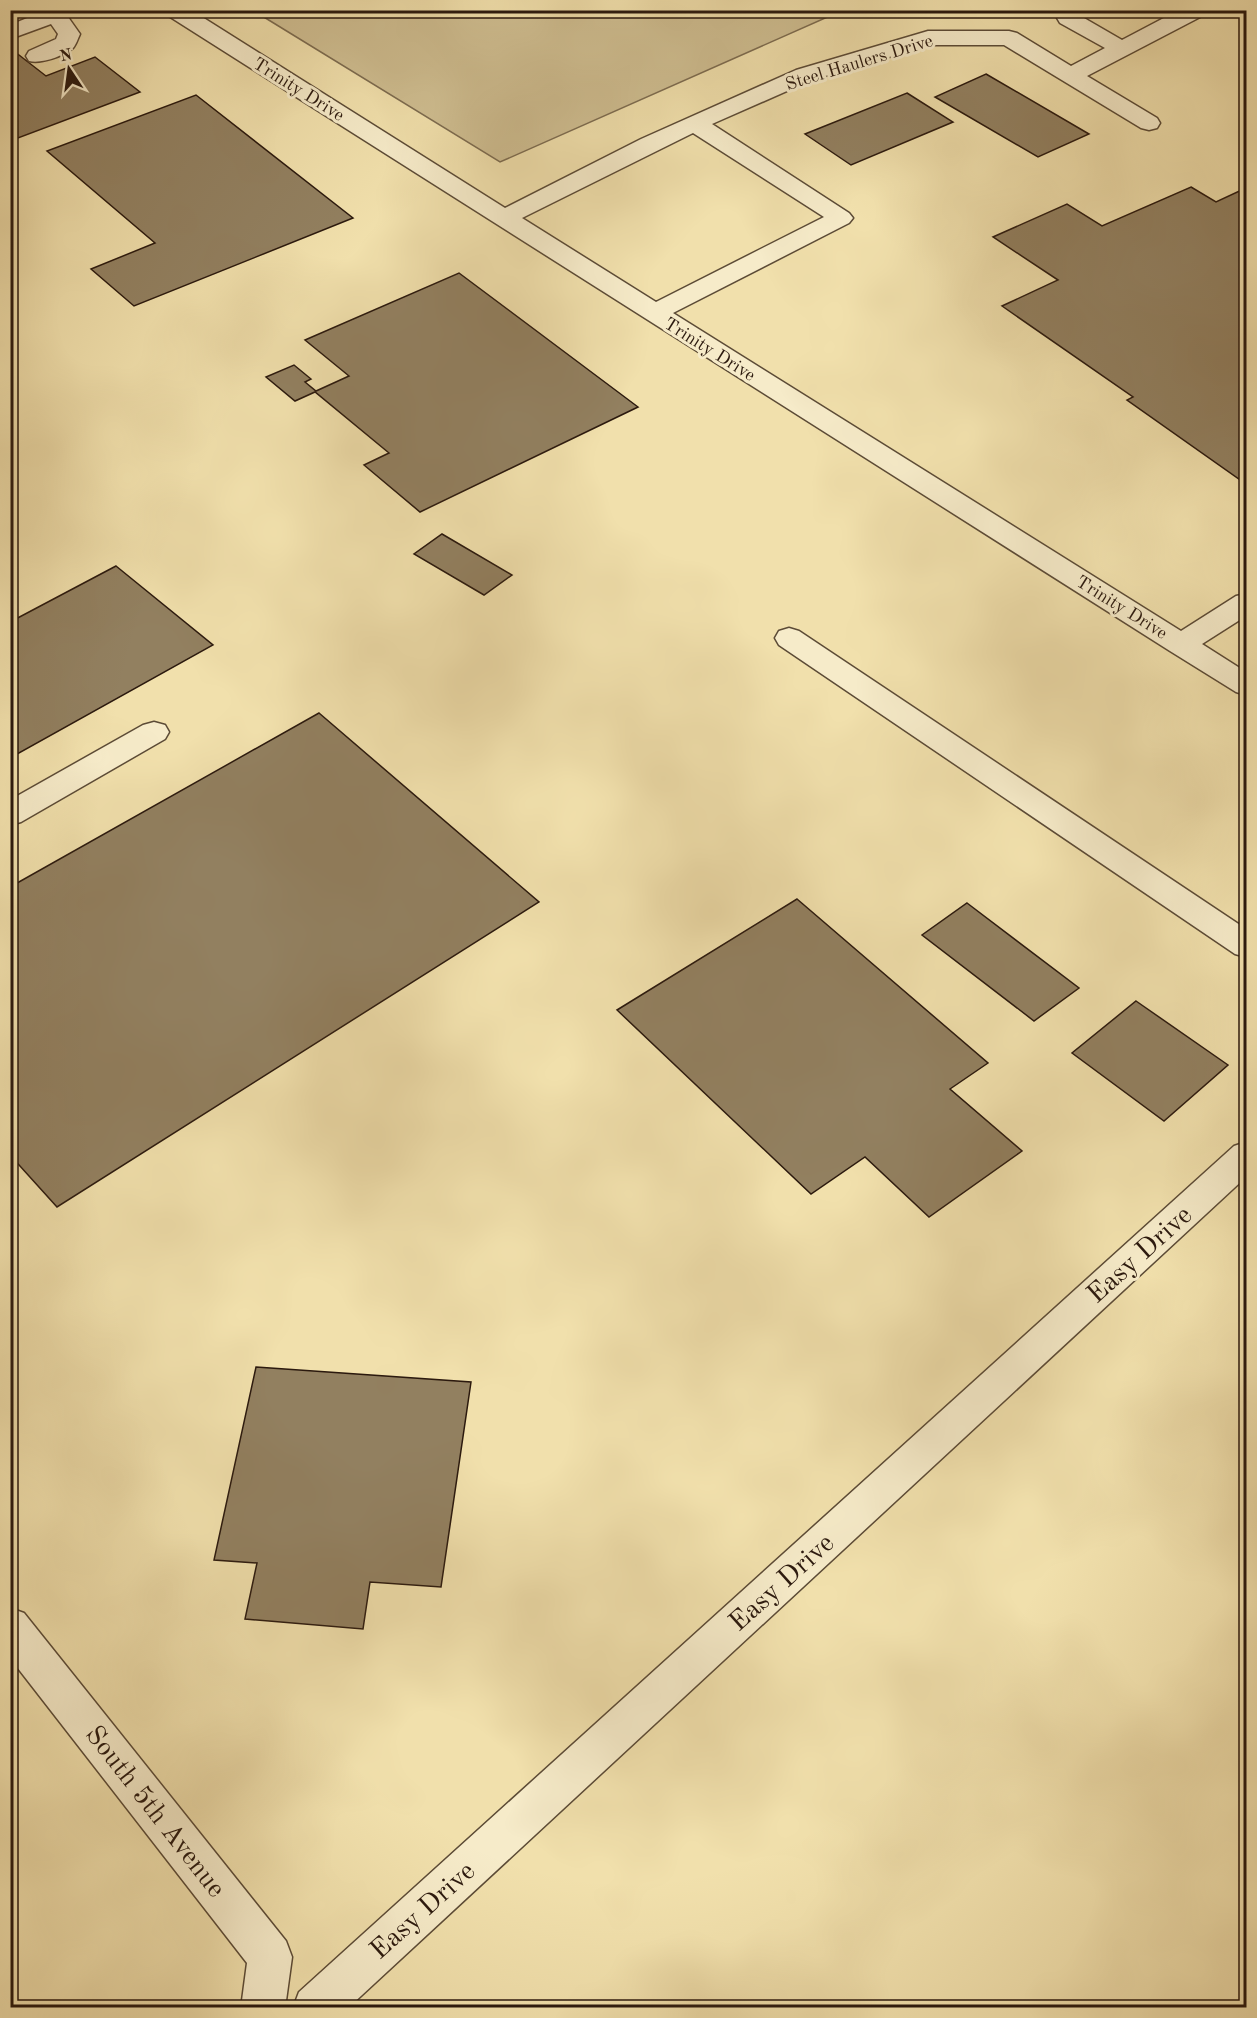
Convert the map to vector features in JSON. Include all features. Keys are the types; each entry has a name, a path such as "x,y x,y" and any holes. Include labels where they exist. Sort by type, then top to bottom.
{"street":[{"name":"Trinity Drive","path":"175,10 1246,685"},
{"path":"1083,10 1068,18 1122,49"},
{"path":"1071,75 1196,10"},
{"path":"11,20 62,13 69,34 66,43 37,56"},
{"name":"Steel Haulers Drive","path":"503,218 649,144 804,75 928,38 1009,38 1149,123"},
{"path":"654,313 842,218 694,123"},
{"path":"1180,644 1246,603"},
{"path":"789,638 1246,945"},
{"path":"10,814 154,732"},
{"name":"Easy Drive","path":"315,2007 1246,1156"},
{"name":"South 5th Avenue","path":"10,1626 270,1958 263,2007"}],"shaded area":[{"path":"254,11 841,11 500,162"}],"building":[{"path":"10,48 46,76 95,57 140,92 10,141"},
{"path":"986,74 1089,134 1038,157 935,97"},
{"path":"907,93 953,122 851,165 805,134"},
{"path":"196,95 353,218 134,306 91,269 155,243 47,151"},
{"path":"1191,187 1216,202 1246,188 1246,484 1127,400 1133,397 1002,306 1058,280 993,237 1067,204 1102,226"},
{"path":"459,273 638,407 420,512 364,465 389,453 315,392 295,401 266,377 294,365 311,379 305,382 316,391 349,376 305,340"},
{"path":"442,534 512,575 484,595 414,554"},
{"path":"116,566 213,645 10,758 10,622"},
{"path":"319,713 539,902 57,1207 10,1155 10,887"},
{"path":"797,899 988,1063 950,1089 1022,1151 929,1217 865,1157 811,1194 617,1010"},
{"path":"967,903 1079,988 1034,1021 922,935"},
{"path":"1136,1001 1228,1065 1164,1121 1072,1053"},
{"path":"256,1367 471,1382 441,1587 370,1582 363,1629 245,1619 257,1563 214,1560"}]}
